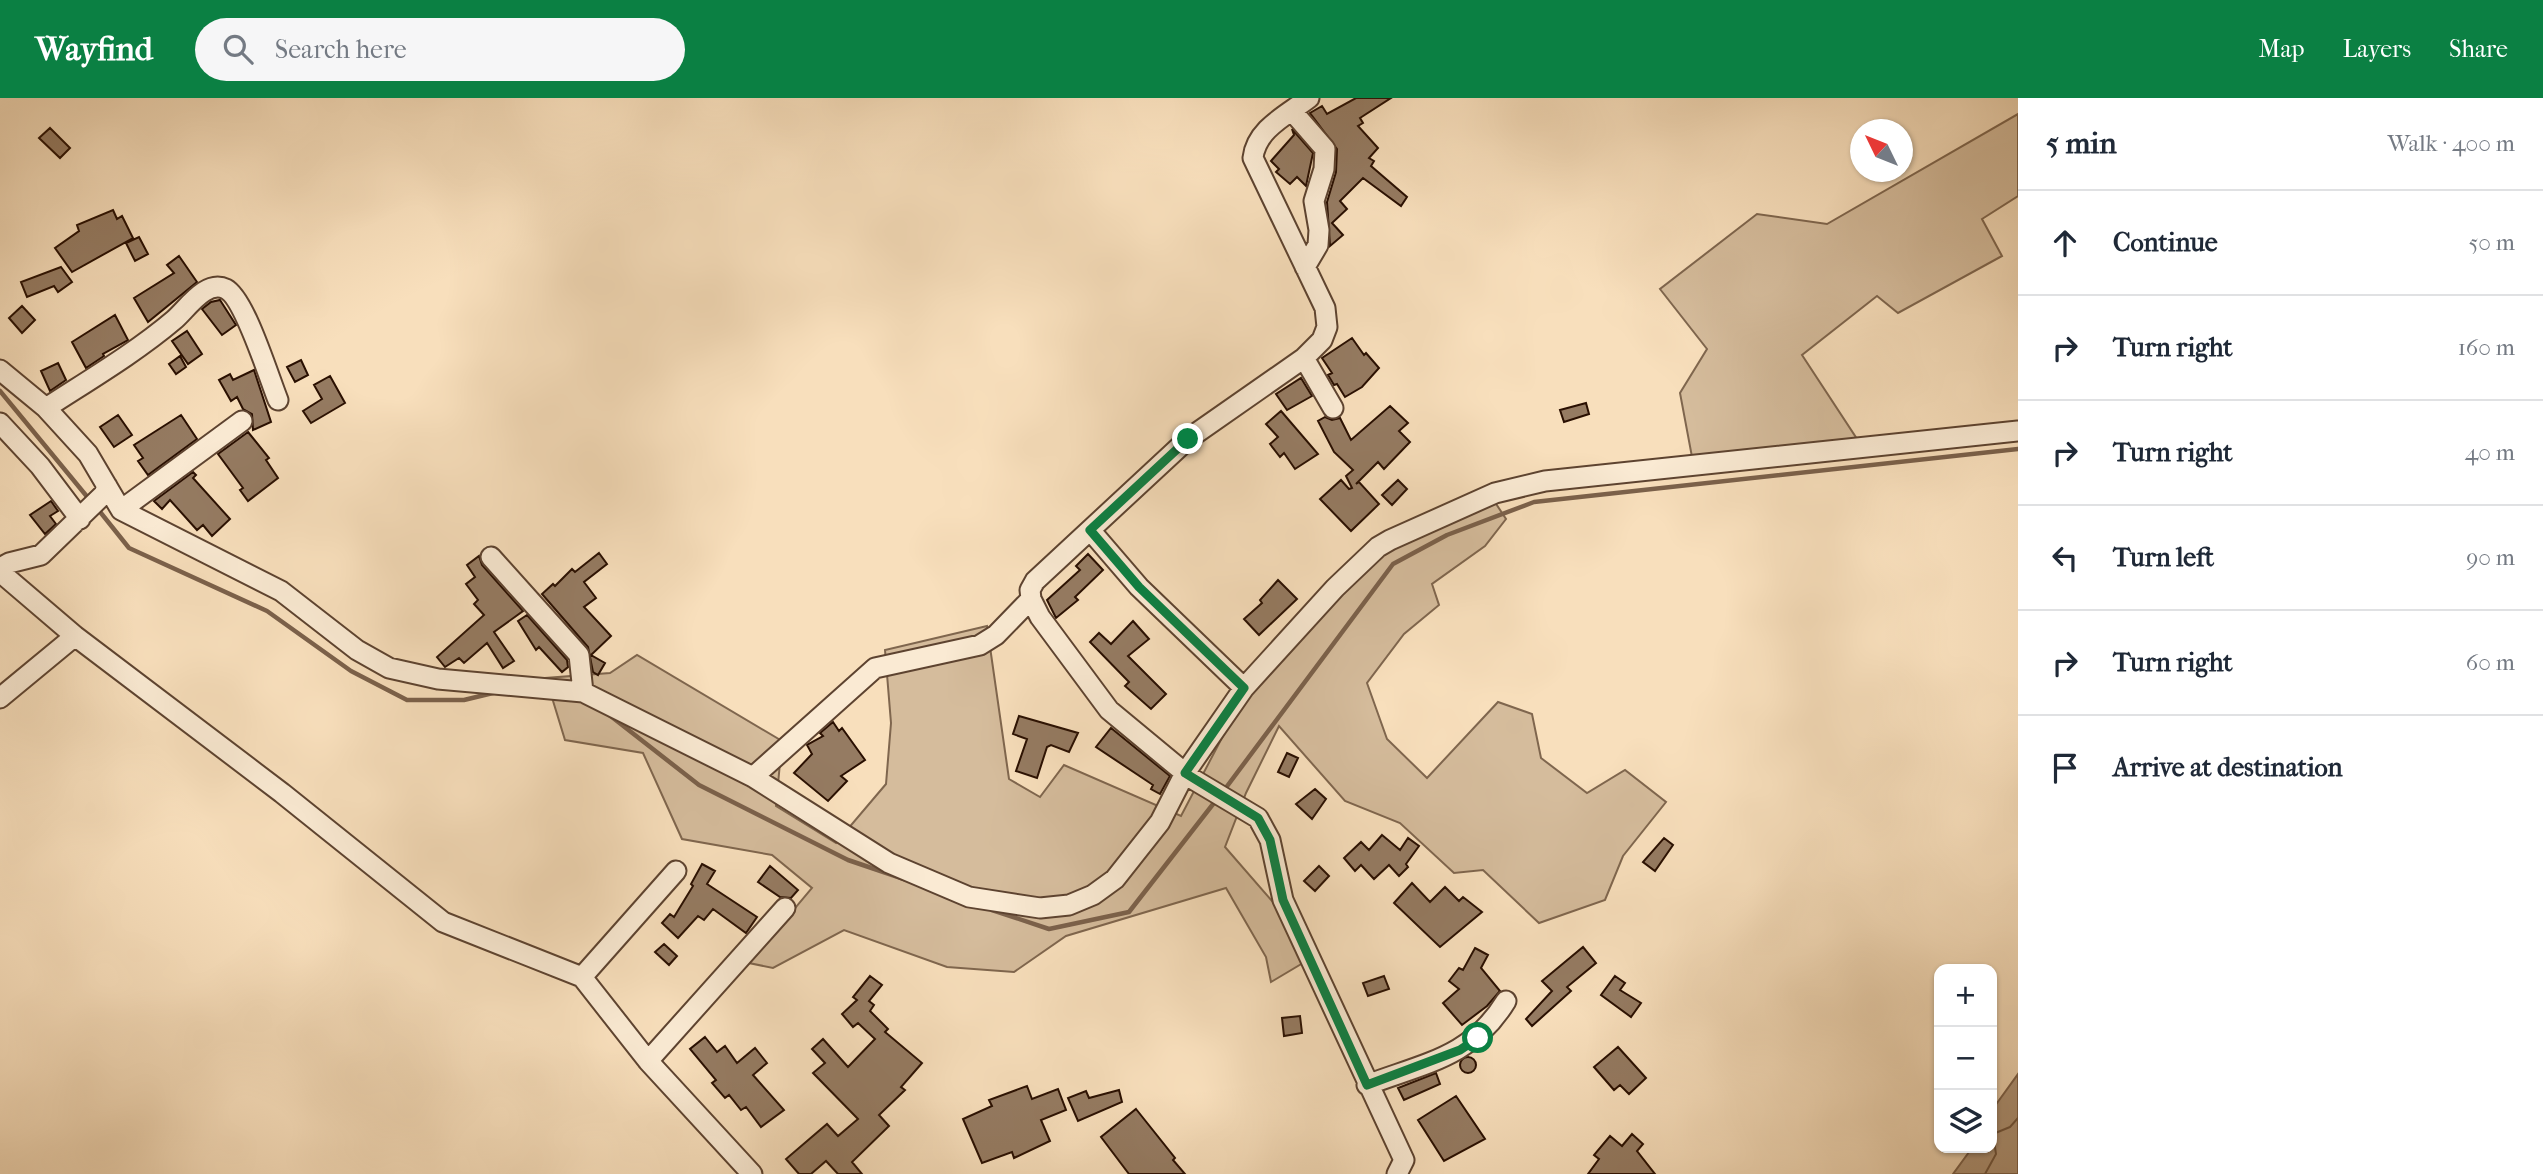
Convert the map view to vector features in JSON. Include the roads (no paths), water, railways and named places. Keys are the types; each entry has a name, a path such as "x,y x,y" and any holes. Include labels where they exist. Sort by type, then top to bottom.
{"street":[{"path":"1308,98 1263,133 1255,145 1253,158 1327,319 1322,340 1304,358 1188,439 1035,581 1030,590 1031,599 1053,638 1079,666 1109,710 1188,775 1258,818 1270,840 1283,900 1404,1160 1396,1174"},
{"path":"1292,111 1325,149 1324,169 1314,201 1319,230 1318,245 1305,267"},
{"path":"46,408 168,325 207,289 218,287 232,294 249,324 278,400"},
{"path":"1304,358 1333,408"},
{"path":"0,370 46,408 88,454 105,490 121,510 281,591 357,650 389,668 438,679 583,692 752,777 889,863 969,897 1040,908 1069,905 1093,895 1115,879 1160,822 1244,688 1335,588 1378,547 1495,493 1545,481 2018,431"},
{"path":"121,510 242,421"},
{"path":"0,423 82,517"},
{"path":"105,490 82,517 41,555 9,563 0,570 75,636 282,793 443,922 582,977 648,1060 752,1174"},
{"path":"1090,530 1139,587 1244,688"},
{"path":"491,557 579,655 583,692"},
{"path":"752,777 875,668 980,645 996,635 1031,599"},
{"path":"0,698 75,636"},
{"path":"582,977 676,871"},
{"path":"648,1060 785,908"},
{"path":"1367,1085 1460,1050 1492,1024 1506,1002"}],"water":[{"path":"2018,1074 2018,1174 1953,1174 1968,1153 1997,1153 1997,1103"}],"waterway":[{"path":"0,391 89,499"},
{"path":"1222,793 1393,564 1447,535 1534,502 2018,449"},
{"path":"97,508 129,548 267,611 351,671 407,700 464,700 497,692"},
{"path":"608,714 699,785 848,860 904,879"},
{"path":"992,910 1049,929 1129,912 1217,799"}]}
